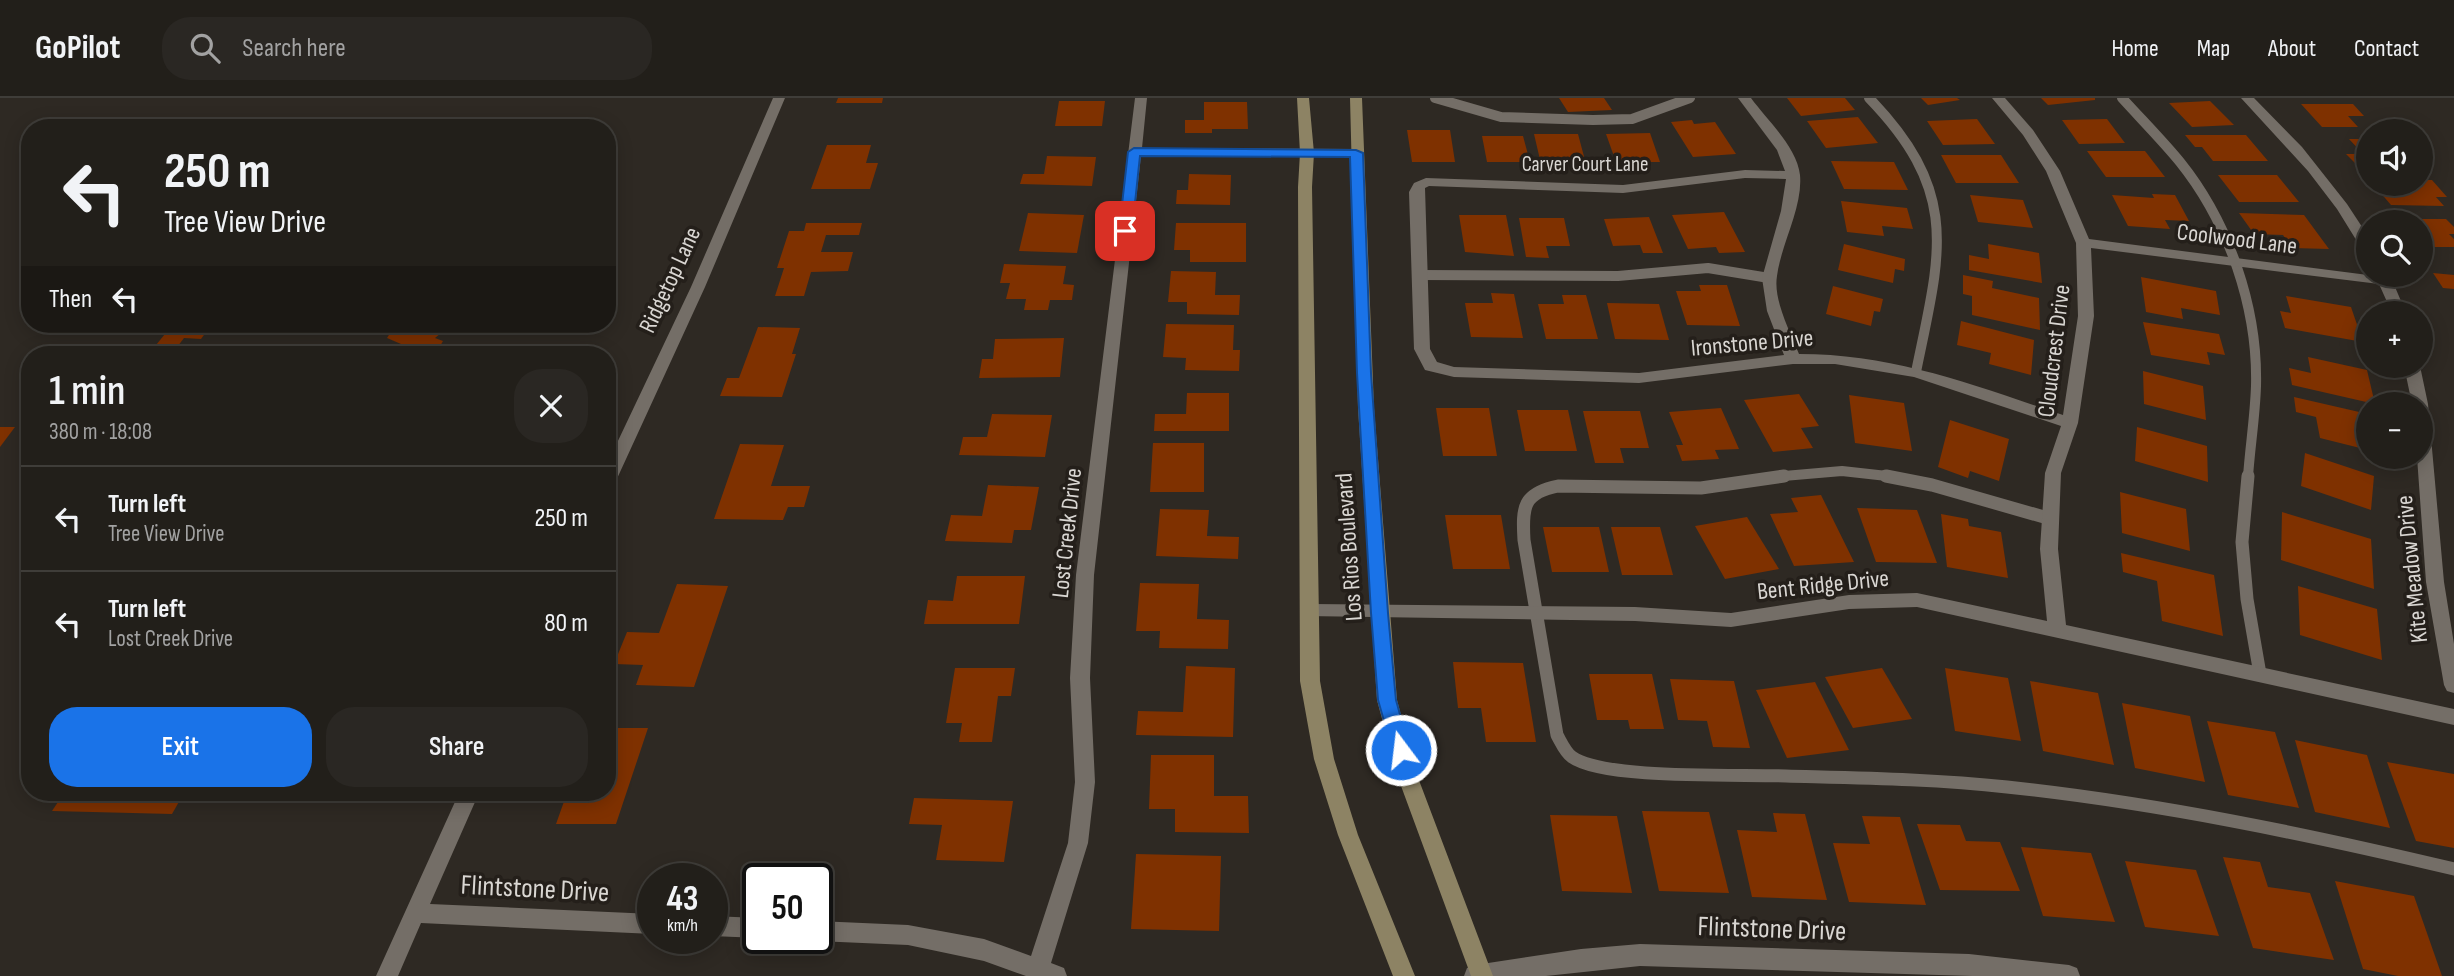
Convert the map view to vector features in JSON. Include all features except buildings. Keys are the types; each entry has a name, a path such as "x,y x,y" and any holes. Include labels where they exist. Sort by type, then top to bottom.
{"main road":[{"name":"Los Rios Boulevard","path":"1303,98 1307,153 1310,681 1324,759 1348,835 1404,976"},
{"name":"Los Rios Boulevard","path":"1356,98 1364,373 1387,700 1407,775 1479,975"}],"street":[{"name":"Ridgetop Lane","path":"616,464 698,286 779,98"},
{"name":"Lost Creek Drive","path":"1047,973 1079,843 1086,782 1080,678 1085,575 1141,98"},
{"path":"1744,98 1783,149 1793,175 1788,211 1769,278 1775,311 1793,359"},
{"name":"Cloudcrest Drive","path":"1998,98 2028,133 2053,171 2083,243 2086,316 2070,423 2053,473 2049,549 2057,632"},
{"path":"2247,98 2283,133 2325,182 2356,230"},
{"path":"1134,152 1356,153"},
{"name":"Carver Court Lane","path":"1420,275 1416,192 1419,186 1426,182 1623,189 1745,174 1793,175"},
{"name":"Coolwood Lane","path":"2083,243 2356,274"},
{"name":"Ironstone Drive","path":"1420,275 1422,349 1431,366 1454,372 1639,378 1793,359 1835,359 1916,372 2070,423"},
{"name":"Kite Meadow Drive","path":"2425,469 2433,573 2443,645 2454,685"},
{"name":"Bent Ridge Drive","path":"1311,611 1636,614 1731,620 1849,601 1917,600 2454,717"},
{"path":"387,976 465,801"},
{"name":"Flintstone Drive","path":"415,913 637,923"},
{"path":"833,932 908,935 984,950 1047,973"},
{"name":"Flintstone Drive","path":"1479,975 1581,960 1640,955 1969,965 2069,976"}],"lane":[{"path":"1435,98 1501,117 1593,120 1632,119 1690,98"},
{"path":"1869,98 1897,129 1919,163 1931,194 1937,222 1938,256 1916,372"},
{"path":"2122,98 2180,163 2207,204 2237,262 2251,331 2256,385 2242,542 2247,599 2260,674"},
{"path":"1420,275 1618,276 1708,268 1769,278"},
{"path":"2051,519 1906,480 1858,471 1823,470 1722,486 1557,487 1537,491 1527,500 1522,515 1535,614 1557,735 1570,755 1592,766 1634,772 1788,776 2006,787 2133,805 2353,845 2454,869"}],"route":[{"path":"1125,231 1134,152 1356,153 1364,373 1379,613 1387,700 1401,750"}]}
